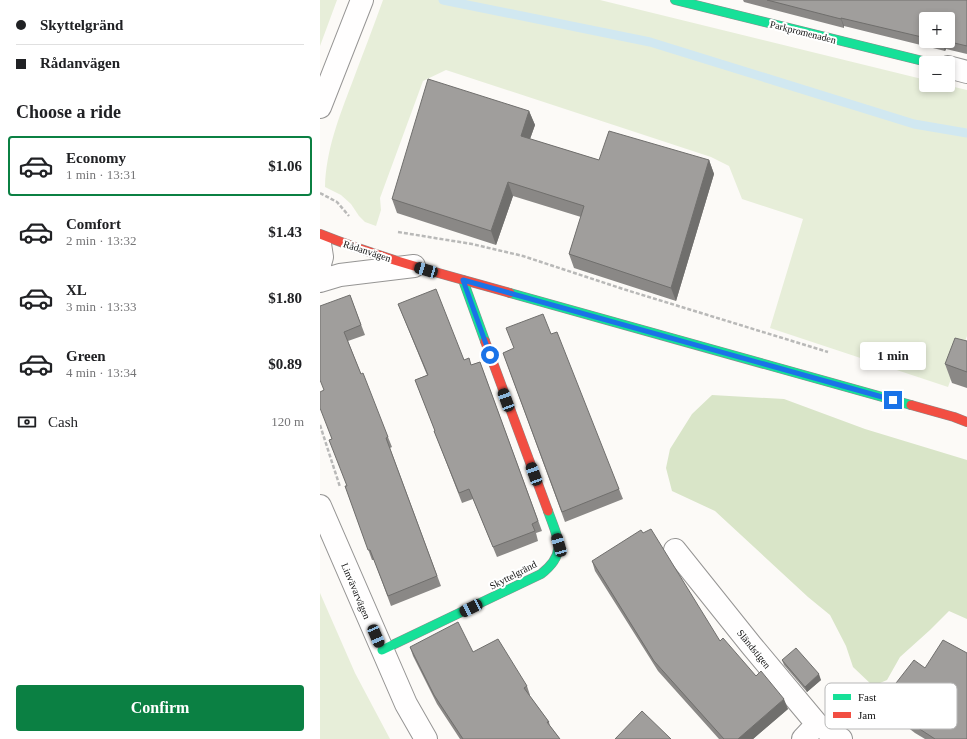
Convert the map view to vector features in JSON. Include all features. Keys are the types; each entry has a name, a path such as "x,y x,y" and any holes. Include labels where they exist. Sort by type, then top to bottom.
{"street":[{"path":"320,108 362,0"},
{"name":"Parkpromenaden","path":"675,0 919,60"},
{"path":"955,69 967,72"},
{"name":"Rådanvägen","path":"320,234 345,244 414,266 967,422"},
{"path":"320,244 322,257 320,264"},
{"name":"Rådanvägen","path":"320,281 340,275 414,266"},
{"name":"Skyttelgränd","path":"382,650 541,574 551,567 558,557 559,545 556,533 463,280"},
{"name":"Linvävarvägen","path":"320,506 406,704 426,739"},
{"name":"Sländstigen","path":"675,550 751,645 810,731 841,739"}],"path":[{"path":"320,193 337,202 352,220"},
{"path":"394,232 472,244 524,256 623,289 835,355"}],"green space":[{"path":"320,0 337,0 320,46"},
{"path":"383,0 600,0 919,78 919,92 955,92 955,87 967,90 967,336 948,387 770,328 803,219 742,199 729,166 711,157 446,70 423,81 380,198 381,210 376,226 365,222 351,204 341,195 325,187 328,160 338,121"},
{"path":"712,395 784,399 865,429 967,460 967,619 949,611 900,657 887,680 880,683 870,683 853,667 846,646 830,615 808,597 715,511 672,491 666,468 670,449 692,414"},
{"path":"320,593 355,673 390,739 320,739"}],"building":[{"path":"767,0 967,0 967,46 955,43 955,12 919,12 919,36 841,19"},
{"path":"428,79 529,111 521,136 599,160 609,131 709,160 671,288 569,254 584,206 508,182 491,231 392,199"},
{"path":"436,289 464,360 469,358 471,365 480,362 538,521 532,524 535,531 493,547 469,489 459,493 434,431 415,380 428,375 398,304"},
{"path":"350,295 361,325 344,332 361,374 363,373 388,437 386,438 437,576 388,596 370,550 368,550 345,486 347,486 329,440 332,439 320,408 320,392 324,390 320,380 320,306"},
{"path":"543,314 551,334 557,332 619,489 562,512 503,353 514,348 506,328"},
{"path":"955,338 967,341 967,372 945,364"},
{"path":"651,529 720,641 723,638 756,676 761,671 784,699 738,739 724,739 654,661 592,561 641,530 643,533"},
{"path":"458,622 473,652 498,639 527,686 524,688 560,739 463,739 434,695 410,647"},
{"path":"943,640 967,653 967,739 935,739 920,729 957,729 957,683 896,683 914,660 925,668"},
{"path":"796,648 819,674 805,687 782,660"},
{"path":"642,711 671,739 615,739"}],"waterway":[{"path":"443,0 650,42 914,124 967,133"}],"traffic: fast":[{"path":"675,0 919,60"},
{"path":"463,280 485,341"},
{"path":"510,293 911,405"},
{"path":"382,650 541,574 555,559 558,552 557,538 548,511"}],"traffic: jam":[{"path":"320,234 391,259 510,293"},
{"path":"485,341 548,511"},
{"path":"911,405 967,422"}],"route":[{"path":"490,355 463,280 893,400"}]}
